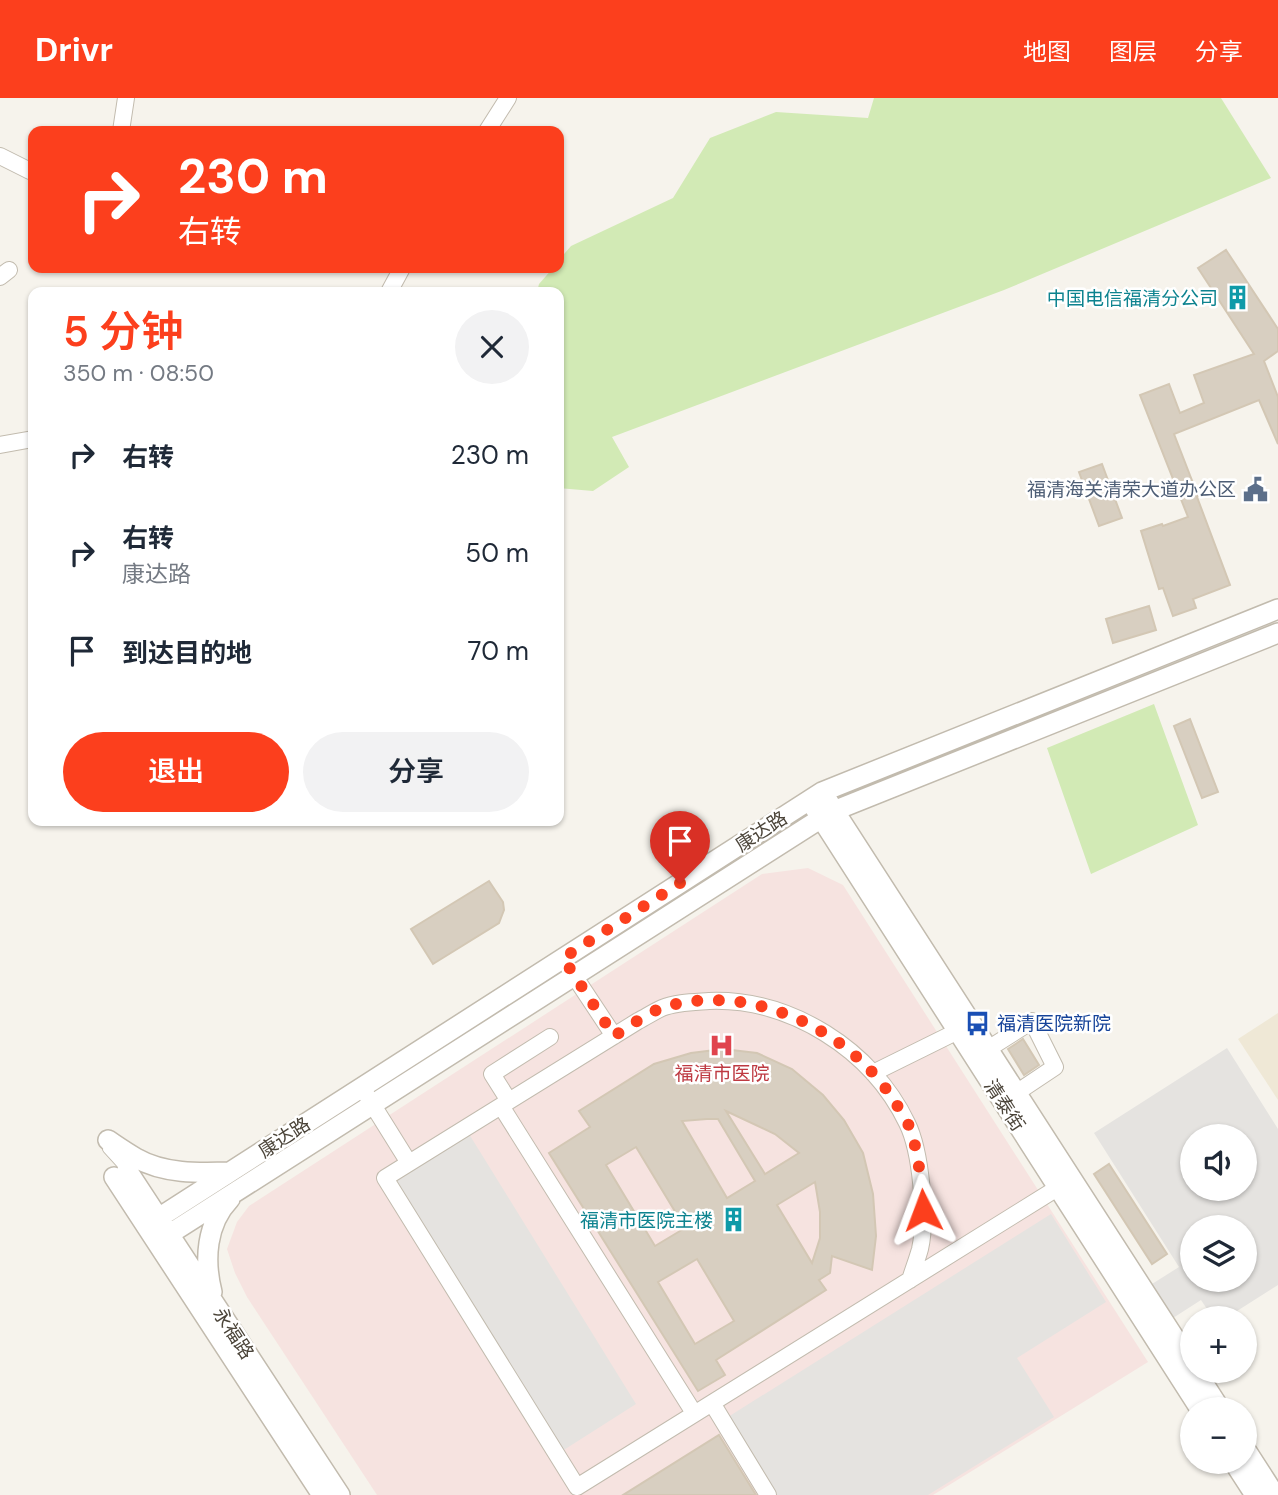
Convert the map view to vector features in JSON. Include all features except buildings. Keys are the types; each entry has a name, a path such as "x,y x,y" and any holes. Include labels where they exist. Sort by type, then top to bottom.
{"street":[{"path":"122,126 126,98"},
{"path":"489,126 506,99"},
{"path":"0,156 28,170"},
{"path":"0,445 28,440"},
{"name":"康达路","path":"367,1096 563,958 816,797 1278,609"},
{"name":"康达路","path":"158,1230 367,1096 575,975 828,814 1278,633"},
{"name":"清泰街","path":"816,797 1016,1093 1065,1183 1193,1397"},
{"name":"清泰街","path":"828,814 958,1031 1180,1348"},
{"path":"563,958 614,1036"},
{"path":"910,1280 920,1247 923,1210 920,1167 908,1125 890,1093 866,1065 821,1030 795,1017 734,1002 691,1002 663,1008 385,1178 577,1487 694,1413 712,1403 910,1280 1065,1183"},
{"path":"988,1049 1032,1021 1055,1067 1016,1093"},
{"path":"873,1073 958,1031"},
{"path":"550,1037 492,1074 505,1104 694,1413"},
{"path":"367,1096 409,1163"},
{"path":"108,1140 138,1159 159,1168 235,1180 213,1226 208,1255 209,1280 215,1304"},
{"name":"永福路","path":"121,1174 323,1495"},
{"name":"永福路","path":"158,1230 215,1304 340,1495"},
{"path":"712,1403 768,1495"},
{"path":"1257,1467 1275,1495"},
{"path":"1241,1474 1255,1495"}],"lane":[{"path":"108,1140 107,1149 121,1174"}],"shaded area":[{"name":"福清市医院","path":"808,868 843,885 1148,1362 933,1495 377,1495 247,1297 227,1249 237,1222 249,1206 762,874"},
{"path":"1278,1013 1278,1100 1238,1039"},
{"path":"1227,1048 1278,1129 1278,1285 1245,1306 1205,1306 1201,1300 1192,1306 1180,1306 1180,1314 1173,1318 1152,1284 1179,1267 1094,1133"},
{"path":"469,1134 636,1404 559,1453 391,1182"},
{"path":"1051,1214 1106,1302 1017,1358 1054,1417 928,1495 777,1495 728,1417"}],"green space":[{"path":"874,98 1221,98 1271,178 1004,290 612,437 629,467 593,491 564,489 564,287 538,287 539,284 549,273 564,273 564,254 571,246 673,198 710,138 776,112 868,118"},
{"path":"1154,704 1198,825 1091,874 1047,748"}],"place":[{"name":"中国电信福清分公司","path":"1238,298"},
{"name":"福清海关清荣大道办公区","path":"1256,489"},
{"name":"福清医院新院","path":"977,1023"},
{"name":"福清市医院","path":"722,1045"},
{"name":"福清市医院主楼","path":"733,1220"}],"route":[{"path":"680,883 563,958 614,1036 663,1008 691,1002 723,1000 795,1017 821,1030 866,1065 890,1093 908,1125 920,1167 923,1210"}]}
